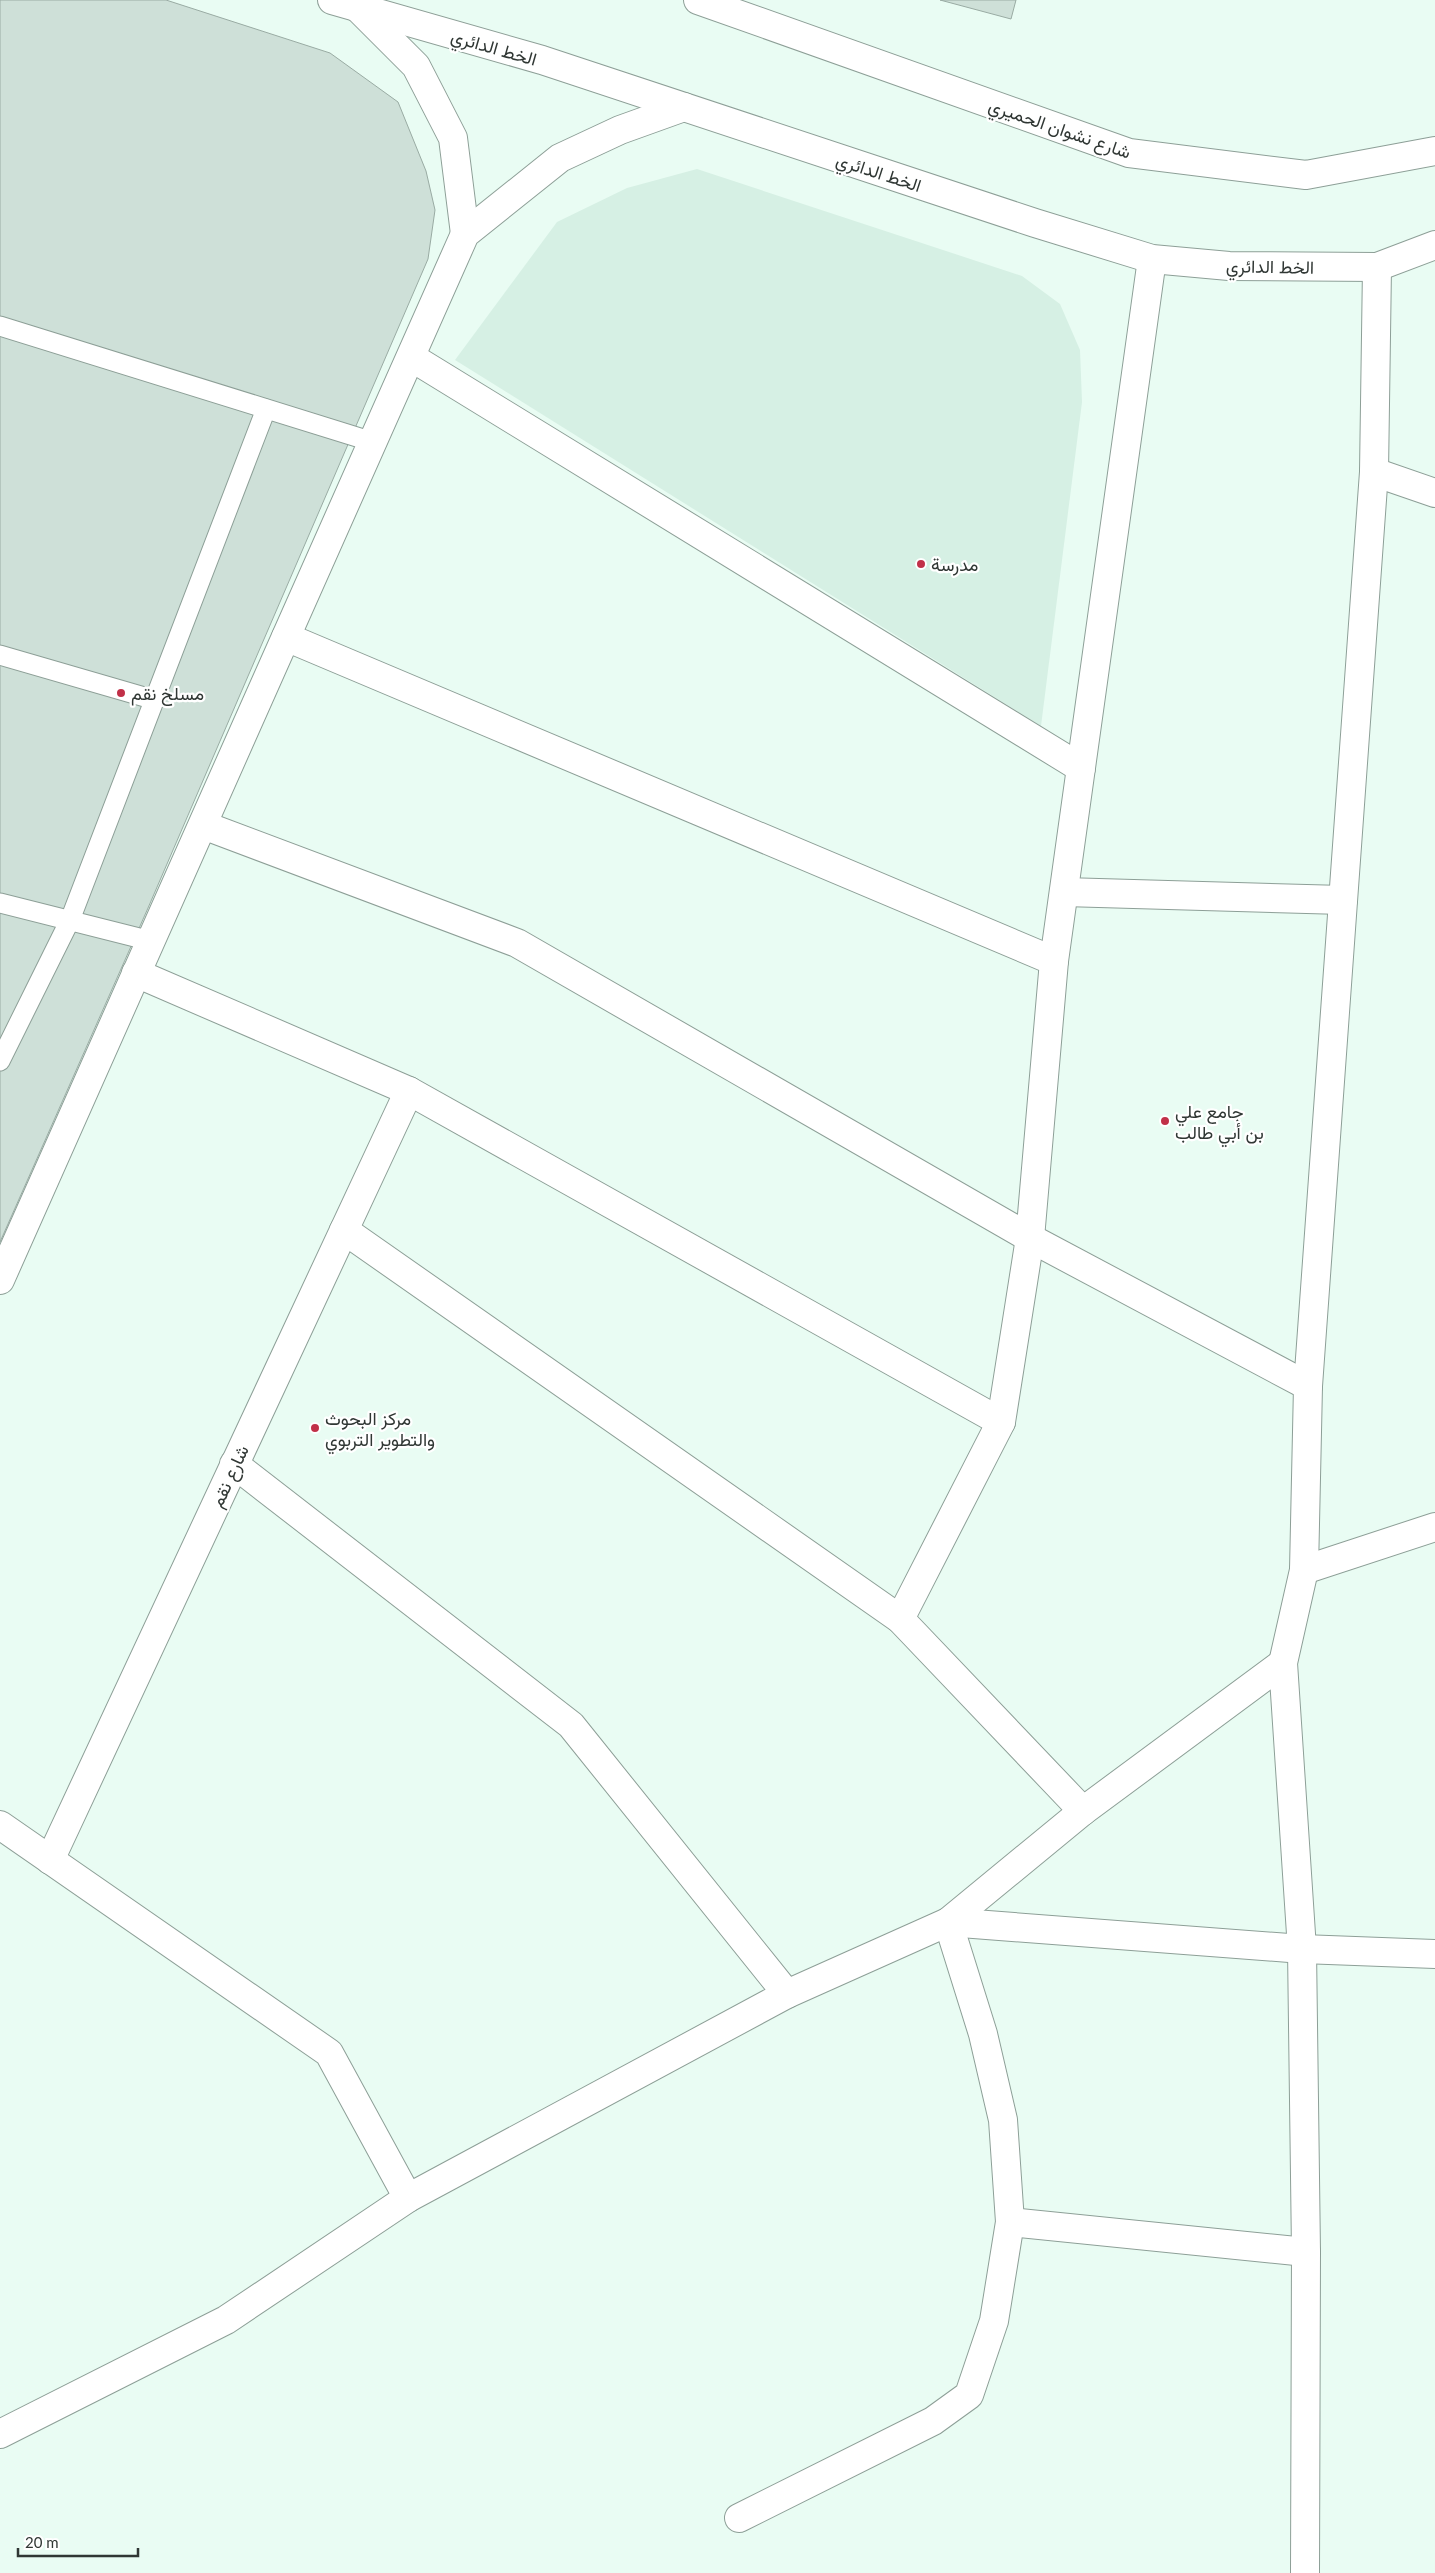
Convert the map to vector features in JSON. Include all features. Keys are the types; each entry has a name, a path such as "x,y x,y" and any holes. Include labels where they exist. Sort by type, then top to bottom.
{"street":[{"name":"شارع نشوان الحميري","path":"698,0 1129,153 1306,175 1435,150"},
{"name":"الخط الدائري","path":"345,4 542,60 1152,259 1228,266 1377,267 1435,245"},
{"path":"345,4 416,66 453,138 465,234"},
{"path":"0,1280 465,234 560,158 620,130 684,107"},
{"path":"900,1619 1001,1422 1030,1238 1054,961 1152,259"},
{"path":"1305,2573 1306,2252 1302,1949 1283,1663 1304,1570 1308,1386 1374,472 1377,267"},
{"path":"411,357 1081,768"},
{"path":"1374,472 1435,493"},
{"path":"286,637 1054,961"},
{"path":"202,825 517,944 1030,1238 1308,1386"},
{"path":"1064,892 1343,900"},
{"path":"136,974 409,1091 1001,1422"},
{"name":"شارع نقم","path":"50,1860 409,1091"},
{"path":"344,1230 900,1619 1083,1811"},
{"path":"234,1464 571,1725 787,1994"},
{"path":"1304,1570 1435,1527"},
{"path":"0,2434 226,2320 408,2198 787,1994 948,1922 1083,1811 1283,1663"},
{"path":"0,1825 328,2053 408,2198"},
{"path":"948,1922 1302,1949 1435,1954"},
{"path":"739,2518 933,2422 969,2396 994,2321 1010,2222 1003,2120 983,2034 948,1922"},
{"path":"1010,2222 1306,2252"}],"lane":[{"path":"0,326 372,442"},
{"path":"0,1061 70,920 266,409"},
{"path":"0,655 155,700"},
{"path":"0,903 151,941"}],"shaded area":[{"name":"مدرسة","path":"697,169 1022,276 1060,304 1080,350 1082,402 1041,726 455,360 557,222 627,188"}],"building":[{"name":"مسلخ نقم","path":"0,0 166,0 330,53 398,102 426,171 435,210 428,259 148,908 0,1242"},
{"path":"940,0 1016,0 1011,19"}],"place":[{"name":"مدرسة","path":"921,564"},
{"name":"مسلخ نقم","path":"121,693"},
{"name":"جامع علي بن أبي طالب","path":"1165,1121"},
{"name":"مركز البحوث والتطوير التربوي","path":"315,1428"}]}
